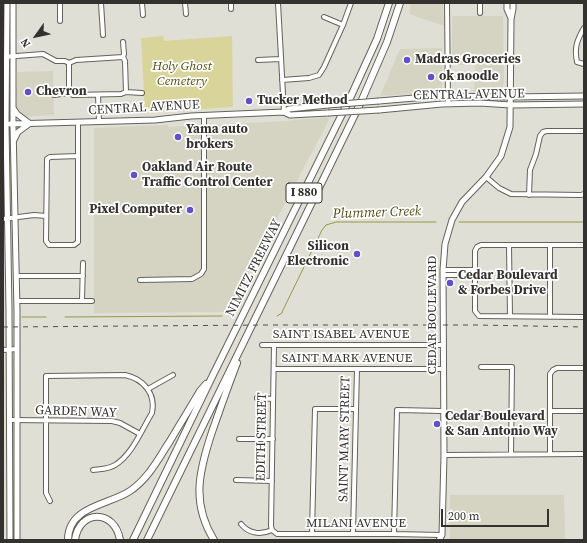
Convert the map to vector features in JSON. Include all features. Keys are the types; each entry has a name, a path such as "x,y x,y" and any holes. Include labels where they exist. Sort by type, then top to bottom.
{"highway":[{"name":"NIMITZ FREEWAY","path":"134,540 211,379 351,96 376,38 389,3"},
{"name":"NIMITZ FREEWAY","path":"147,540 373,75 400,3"},
{"path":"214,540 200,508 200,474 219,410 254,321"},
{"path":"68,540 72,523 81,513 124,495 144,479 155,465 200,391 211,379"},
{"path":"151,540 167,500"},
{"path":"75,540 79,526 85,520 92,517 108,519 115,525 119,532 120,540"}],"main road":[{"path":"7,3 5,57 6,108 4,124 6,141 5,219 8,278 6,349 9,420 10,540"},
{"path":"13,3 14,218 17,300 17,540"},
{"name":"CEDAR BOULEVARD","path":"507,3 507,9 511,19"},
{"name":"CEDAR BOULEVARD","path":"440,537 444,455 443,273 445,244 452,220 462,202 486,177 501,156 510,127 511,19 513,3"},
{"name":"CENTRAL AVENUE","path":"4,124 171,119 284,112 289,109 328,105 448,96 584,96"},
{"name":"CENTRAL AVENUE","path":"284,112 290,115 328,113 379,110 448,103 511,105 584,104"},
{"path":"3,114 6,108"},
{"path":"13,108 18,116 30,124 18,132 13,143"},
{"path":"3,136 6,141"},
{"path":"8,278 12,295 17,300"},
{"path":"440,537 445,540"}],"street":[{"path":"60,3 60,21"},
{"path":"101,3 102,35"},
{"path":"142,3 142,15"},
{"path":"185,3 186,14"},
{"path":"231,3 231,9"},
{"path":"278,3 284,112"},
{"path":"282,80 309,78 319,75 343,25 351,3"},
{"path":"447,3 448,103"},
{"path":"480,3 480,13"},
{"path":"324,17 343,25"},
{"path":"584,28 576,43 575,54 577,62 584,64"},
{"path":"123,42 126,92"},
{"path":"5,57 43,54 56,61 65,61 69,63 76,60 123,57"},
{"path":"258,60 280,59"},
{"path":"69,63 69,93"},
{"path":"3,82 6,87"},
{"path":"54,95 69,93 73,95 98,95 121,94 126,92 142,93"},
{"path":"98,95 99,122"},
{"path":"140,280 192,279 197,277 204,268 204,116"},
{"path":"78,122 78,156 78,242 74,245 49,244 46,241 47,158 50,156 78,156"},
{"path":"529,195 530,170 543,132 584,132"},
{"path":"486,177 499,188 511,194 584,194"},
{"path":"5,219 46,216"},
{"path":"584,245 481,245 477,247 475,251 475,311 479,316 584,317"},
{"path":"509,245 510,316"},
{"path":"550,245 550,316"},
{"path":"82,300 83,263"},
{"path":"443,273 475,270"},
{"path":"443,273 475,275"},
{"path":"16,276 82,276"},
{"path":"17,300 92,301"},
{"name":"EDITH STREET","path":"272,530 274,344"},
{"name":"SAINT ISABEL AVENUE","path":"262,345 443,344"},
{"path":"6,349 17,349"},
{"path":"481,367 512,367 511,454"},
{"path":"550,453 550,374 553,370 561,368 584,368"},
{"name":"SAINT MARK AVENUE","path":"274,369 444,369"},
{"name":"SAINT MARY STREET","path":"353,533 356,369"},
{"path":"50,501 46,493 46,376 125,375 134,377 142,382 148,389 153,407 152,413 130,451 123,460 114,466 94,470"},
{"path":"148,389 173,375"},
{"path":"257,398 273,399"},
{"path":"312,533 315,409 356,409"},
{"path":"394,534 397,410 444,411"},
{"path":"550,411 584,411"},
{"path":"480,413 489,416 512,416"},
{"name":"GARDEN WAY","path":"9,420 112,421 120,423 140,434"},
{"path":"239,439 273,440"},
{"path":"444,455 550,453 584,454"},
{"path":"236,480 272,481"},
{"name":"MILANI AVENUE","path":"241,524 248,531 262,533 272,530 278,534 353,533 440,537"}],"shaded area":[{"path":"411,3 443,3 444,26 409,14"},
{"path":"452,16 503,16 504,81 503,87 500,90 495,92 474,92 475,65 452,65"},
{"path":"442,48 442,89 440,92 380,96 400,49"},
{"path":"53,71 54,115 22,117 16,109 17,72"},
{"path":"328,117 329,120 228,312 94,313 94,128 168,125 168,127 287,121"},
{"path":"450,495 564,495 565,540 450,540"}],"green space":[{"name":"Holy Ghost Cemetery","path":"163,36 164,41 232,36 233,107 145,113 141,38"}],"waterway":[{"name":"Plummer Creek","path":"277,316 282,313 322,230 326,225 336,222 436,222"},
{"name":"Plummer Creek","path":"459,222 584,222"},
{"name":"Plummer Creek","path":"65,317 222,316"},
{"name":"Plummer Creek","path":"22,317 46,317"}],"railway":[{"path":"3,327 269,325 477,325 584,327"}],"place":[{"name":"Madras Groceries","path":"407,60"},
{"name":"ok noodle","path":"431,77"},
{"name":"Chevron","path":"28,92"},
{"name":"Tucker Method","path":"249,101"},
{"name":"Yama auto brokers","path":"178,137"},
{"name":"Oakland Air Route Traffic Control Center","path":"134,175"},
{"name":"Pixel Computer","path":"190,210"},
{"name":"Silicon Electronic","path":"357,254"},
{"name":"Cedar Boulevard & Forbes Drive","path":"450,283"},
{"name":"Cedar Boulevard & San Antonio Way","path":"437,424"}]}
